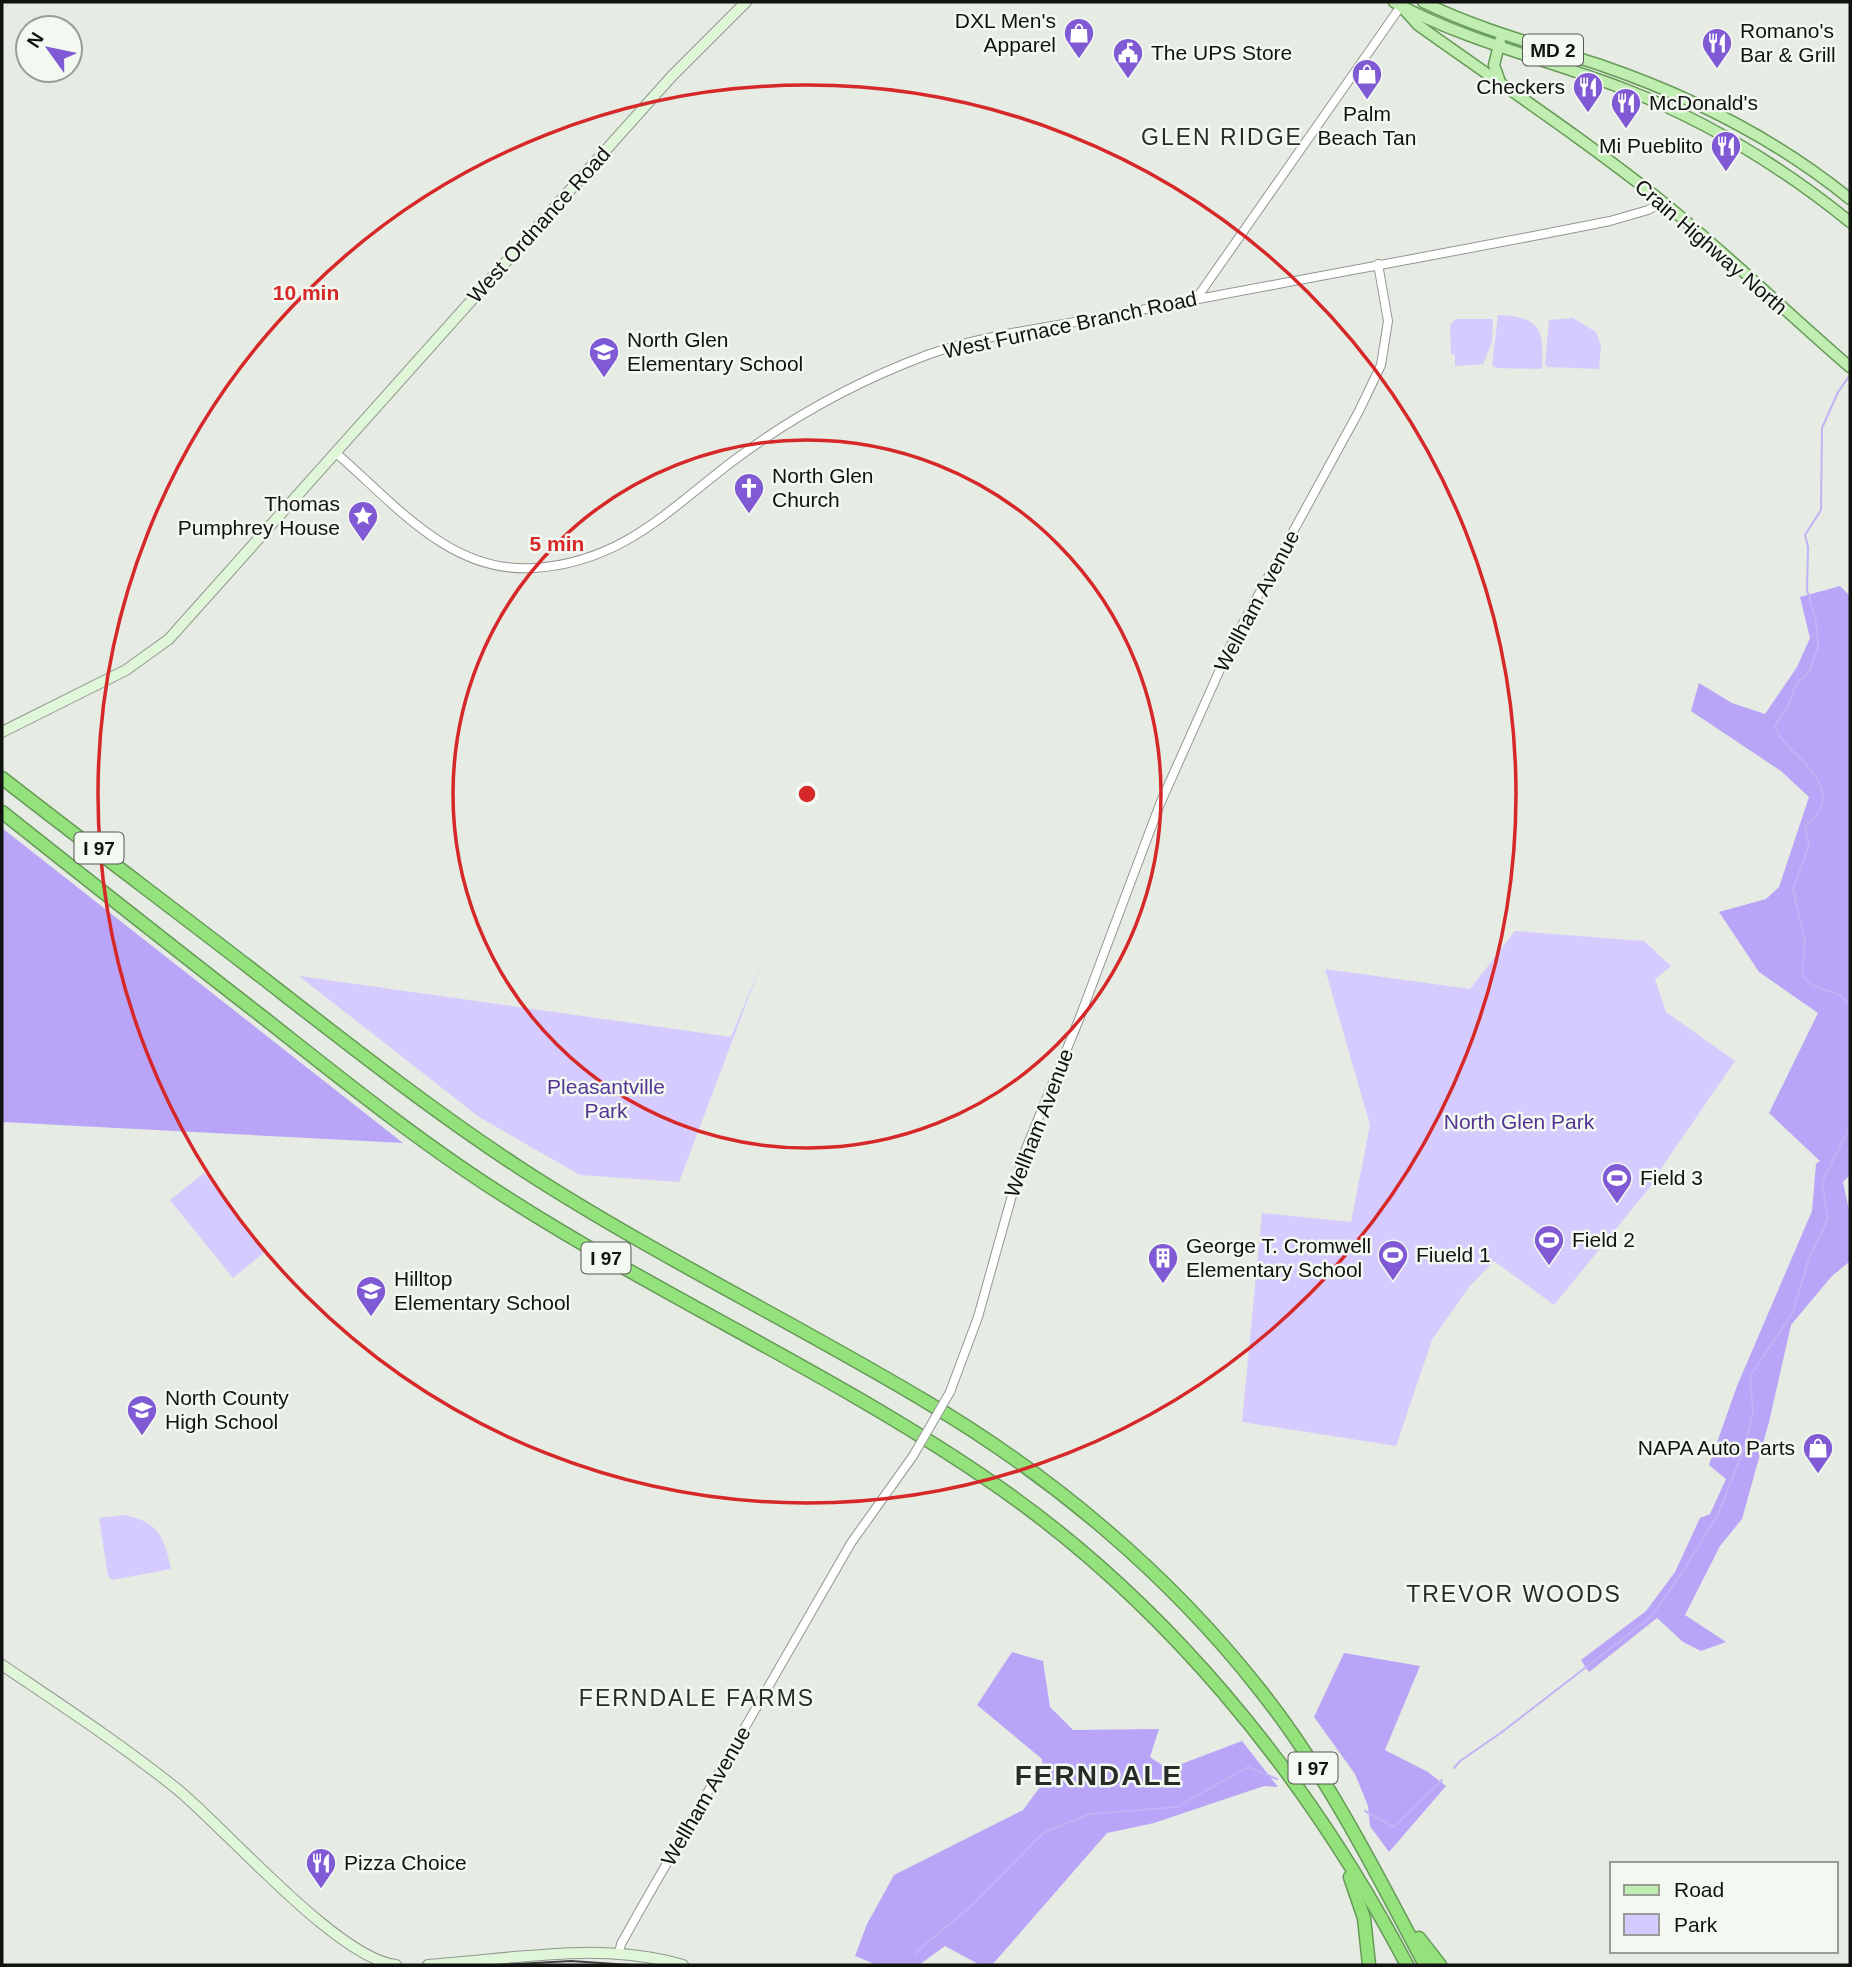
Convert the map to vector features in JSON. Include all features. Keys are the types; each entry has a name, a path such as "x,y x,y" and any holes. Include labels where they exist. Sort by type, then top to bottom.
{"highway":[{"name":"I 97","path":"2,769 172,908 398,1082 499,1155 607,1221 927,1402 1003,1451 1071,1501 1164,1583 1258,1687 1302,1749 1374,1869 1425,1965"},
{"path":"2,778 172,908"},
{"name":"I 97","path":"2,812 348,1085 471,1174 600,1255 908,1429 1021,1504 1112,1579 1171,1636 1255,1732 1320,1817 1372,1900 1408,1965"},
{"path":"1320,1817 1360,1901 1368,1965"},
{"path":"1374,1869 1440,1965"}],"main road":[{"name":"West Ordnance Road","path":"336,453 671,76 746,2"},
{"name":"MD 2","path":"1423,2 1503,33 1674,92 1769,140 1817,172 1850,199"},
{"name":"MD 2","path":"1400,3 1498,46 1627,90 1673,110 1748,148 1850,222"},
{"name":"Crain Highway North","path":"1400,3 1418,25 1588,144 1718,247 1849,366"},
{"path":"1500,82 1494,65 1503,33"},
{"path":"1627,90 1662,100 1674,92"},
{"path":"1673,110 1680,104 1700,111 1711,110"},
{"path":"2,732 107,680 157,650 182,626 336,453"},
{"path":"2,1665 148,1767 335,1934 377,1963 396,1965"},
{"path":"428,1965 531,1954 620,1954 683,1965"}],"street":[{"path":"1196,299 1400,3"},
{"name":"West Furnace Branch Road","path":"336,453 454,553 494,567 555,566 594,557 665,518 737,458 825,402 923,357 959,345 1610,220 1662,202"},
{"name":"Wellham Avenue","path":"620,1954 621,1944 639,1910 851,1543 913,1456 950,1392 978,1317 1023,1156 1080,1017 1160,804 1230,647 1381,365 1388,321 1378,264"}],"green space":[{"path":"1498,315 1523,319 1537,328 1542,344 1542,369 1496,368 1492,365"},
{"path":"1573,318 1596,332 1601,346 1599,369 1548,367 1545,364 1549,320"},
{"path":"1456,319 1493,319 1492,342 1483,364 1455,366 1455,355 1451,354 1450,325"},
{"name":"North Glen Park","path":"1515,931 1644,941 1671,966 1655,979 1666,1012 1735,1061 1658,1173 1659,1176 1554,1305 1494,1261 1469,1287 1432,1340 1396,1446 1242,1422 1262,1213 1351,1222 1370,1125 1325,969 1470,989"},
{"name":"Pleasantville Park","path":"762,962 679,1182 580,1175 479,1117 299,976 731,1037"},
{"path":"204,1173 266,1251 233,1278 170,1200"},
{"path":"123,1515 152,1526 162,1539 171,1569 112,1580 108,1576 99,1518"}],"shaded area":[{"path":"1840,586 1850,596 1850,1175 1843,1182 1850,1215 1850,1261 1831,1277 1791,1325 1769,1422 1742,1519 1720,1546 1685,1615 1726,1642 1701,1651 1683,1642 1657,1618 1589,1672 1581,1660 1646,1611 1675,1572 1700,1518 1710,1514 1726,1479 1709,1465 1737,1386 1812,1211 1816,1164 1820,1161 1769,1113 1818,1013 1759,972 1719,912 1766,899 1779,887 1809,797 1781,771 1691,711 1699,683 1732,703 1765,714 1797,667 1810,638 1800,597"},
{"path":"2,828 403,1143 2,1122"},
{"path":"1012,1652 1043,1661 1050,1707 1073,1730 1159,1729 1150,1757 1168,1769 1242,1741 1278,1787 1264,1786 1154,1823 1107,1833 992,1965 980,1965 945,1946 919,1965 877,1965 855,1956 867,1924 894,1875 1023,1810 1043,1783 1042,1759 977,1705"},
{"path":"1344,1653 1420,1666 1385,1750 1428,1772 1446,1786 1389,1852 1370,1826 1368,1806 1355,1774 1314,1717"}],"waterway":[{"path":"1850,375 1838,392 1822,428 1821,510 1805,535 1808,547 1807,590 1816,620 1818,647 1809,672 1795,686 1789,704 1775,726 1787,746 1812,772 1822,792 1821,808 1805,827 1809,845 1793,889 1805,942 1802,974 1807,981 1838,995 1850,1006"},
{"path":"1454,1768 1651,1617 1687,1565 1718,1514 1744,1449 1753,1413 1750,1376 1793,1312 1810,1255 1828,1219 1822,1182 1850,1126"},
{"path":"914,1954 970,1907 1043,1833 1090,1814 1177,1807 1248,1767 1277,1779"},
{"path":"1365,1811 1394,1827 1442,1780"}],"tram line":[{"path":"500,1965 571,1961 631,1965"}],"place":[{"name":"DXL Men's Apparel","path":"1079,60"},
{"name":"Romano's Bar & Grill","path":"1717,70"},
{"name":"The UPS Store","path":"1128,80"},
{"name":"Palm Beach Tan","path":"1367,101"},
{"name":"Checkers","path":"1588,114"},
{"name":"McDonald's","path":"1626,130"},
{"name":"Mi Pueblito","path":"1726,173"},
{"name":"North Glen Elementary School","path":"604,379"},
{"name":"North Glen Church","path":"749,515"},
{"name":"Thomas Pumphrey House","path":"363,543"},
{"name":"Field 3","path":"1617,1205"},
{"name":"Field 2","path":"1549,1267"},
{"name":"Fiueld 1","path":"1393,1282"},
{"name":"George T. Cromwell Elementary School","path":"1163,1285"},
{"name":"Hilltop Elementary School","path":"371,1318"},
{"name":"North County High School","path":"142,1437"},
{"name":"NAPA Auto Parts","path":"1818,1475"},
{"name":"Pizza Choice","path":"321,1890"}],"district":[{"name":"GLEN RIDGE","path":"1222,137"},
{"name":"TREVOR WOODS","path":"1514,1594"},
{"name":"FERNDALE FARMS","path":"697,1698"},
{"name":"FERNDALE","path":"1099,1775"}]}
